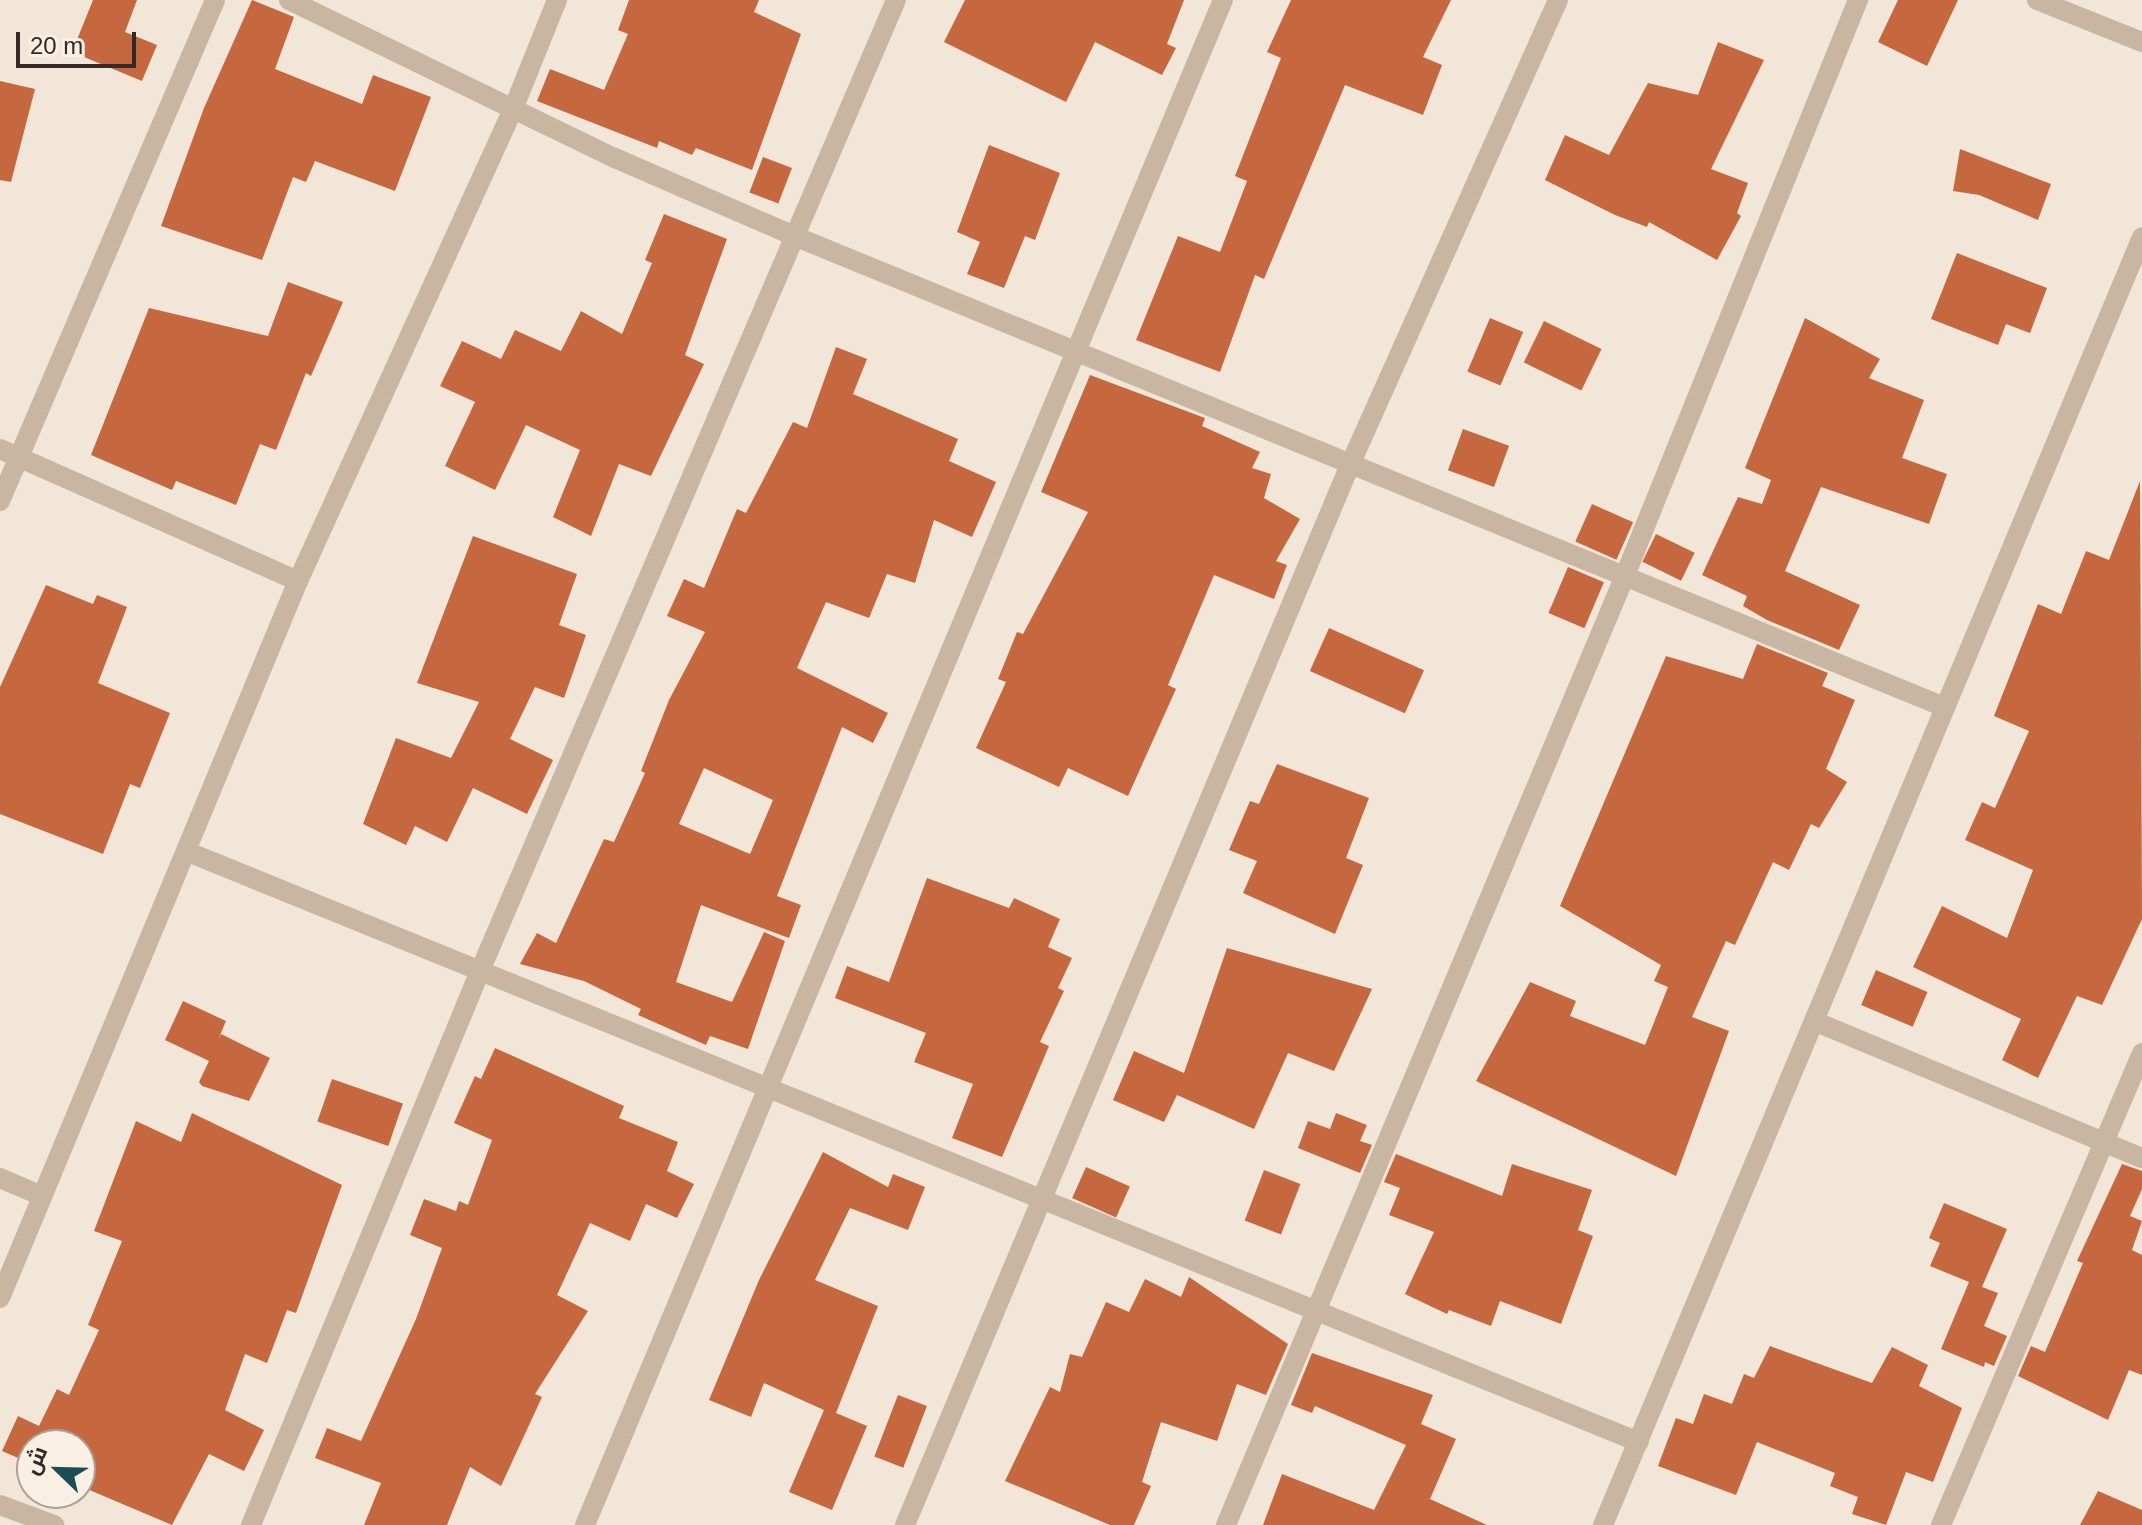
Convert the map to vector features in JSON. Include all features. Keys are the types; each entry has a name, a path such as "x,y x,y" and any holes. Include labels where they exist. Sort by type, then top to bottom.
{"street":[{"path":"0,501 9,453 215,0"},
{"path":"289,0 615,158 794,236 1074,347 1350,465 1944,707"},
{"path":"0,1298 188,852 298,581 514,107 557,0"},
{"path":"251,1525 480,971 896,0"},
{"path":"585,1525 768,1091 1074,347 1223,0"},
{"path":"905,1525 1350,465 1558,0"},
{"path":"1226,1525 1624,578 1858,0"},
{"path":"2037,0 2142,42"},
{"path":"1610,1523 1639,1442 2142,237"},
{"path":"9,453 298,581"},
{"path":"188,852 1041,1203 1639,1442"},
{"path":"1814,1021 2142,1158"},
{"path":"1941,1525 2142,1053"},
{"path":"0,1178 42,1196"},
{"path":"0,1505 54,1525"}],"building":[{"path":"93,0 137,0 125,32 157,45 142,81 72,52"},
{"path":"252,0 294,17 275,69 362,104 373,75 431,97 395,191 315,161 306,182 293,177 262,260 161,226 204,108"},
{"path":"629,0 759,0 754,12 801,34 752,170 696,148 692,155 659,141 657,148 537,101 550,69 604,90 628,34 618,30"},
{"path":"965,0 1184,0 1167,44 1176,48 1162,75 1095,42 1066,102 944,42"},
{"path":"1291,0 1451,0 1423,57 1442,65 1423,115 1345,85 1264,279 1255,275 1220,372 1136,340 1178,236 1220,252 1247,181 1235,176 1281,58 1267,52"},
{"path":"1898,0 1958,0 1927,66 1878,42"},
{"path":"1718,42 1764,60 1711,169 1748,183 1737,213 1741,216 1717,260 1649,222 1647,227 1615,215 1545,180 1565,135 1609,155 1648,83 1698,95"},
{"path":"0,81 35,89 11,182 0,180"},
{"path":"989,145 1060,173 1035,240 1025,236 1004,288 967,274 980,242 957,232"},
{"path":"1960,149 2051,184 2038,220 1979,195 1953,191"},
{"path":"763,157 792,168 778,204 749,192"},
{"path":"664,214 727,239 685,355 704,364 651,476 619,464 591,536 553,517 580,450 526,425 495,490 445,466 475,402 440,386 462,341 501,359 515,330 561,351 581,311 622,334 652,263 645,260"},
{"path":"1957,253 2047,288 2030,333 2006,324 1998,345 1931,319"},
{"path":"288,282 343,302 311,376 306,373 276,450 260,444 236,505 176,481 172,490 91,455 149,308 268,336"},
{"path":"1490,318 1523,332 1500,385 1467,371"},
{"path":"1805,318 1880,359 1869,378 1924,400 1902,458 1947,474 1929,524 1821,487 1785,571 1860,605 1839,650 1767,620 1743,606 1747,596 1702,575 1738,497 1762,504 1771,480 1745,468"},
{"path":"1544,321 1602,349 1581,390 1524,362"},
{"path":"836,347 867,359 853,394 958,439 949,461 996,482 972,537 934,520 915,583 887,574 869,618 826,602 797,668 888,713 873,743 842,727 777,896 801,905 789,938 701,905 676,982 732,1002 764,932 785,941 748,1049 710,1036 706,1045 638,1015 641,1009 584,981 520,964 537,933 556,943 604,839 614,842 645,773 641,771 669,700 705,632 667,616 684,579 704,588 737,509 746,513 793,422 807,428","holes":["704,768 773,800 750,854 679,824"]},
{"path":"1090,375 1205,418 1202,426 1260,452 1252,468 1271,474 1264,498 1300,519 1276,561 1287,565 1274,599 1214,575 1168,685 1176,689 1128,796 1068,768 1059,787 976,748 1006,682 998,679 1017,632 1023,634 1088,512 1041,492"},
{"path":"1463,429 1509,446 1494,487 1448,470"},
{"path":"2140,481 2142,919 2102,1005 2077,996 2038,1078 2002,1060 2021,1019 1913,967 1942,906 2007,938 2033,870 1965,840 1982,802 1995,808 2029,731 1994,716 2038,604 2061,614 2086,551 2109,560"},
{"path":"1592,504 1633,522 1616,560 1575,541"},
{"path":"1656,534 1695,553 1681,581 1642,562"},
{"path":"473,536 577,574 559,625 586,635 564,698 535,687 510,739 553,760 527,814 473,788 447,842 415,826 406,845 363,824 396,738 451,758 479,702 417,683"},
{"path":"1568,567 1604,582 1584,628 1548,613"},
{"path":"46,585 93,604 97,595 127,607 98,683 170,713 140,788 130,784 103,854 0,814 0,687"},
{"path":"1329,628 1424,670 1405,713 1310,671"},
{"path":"1757,644 1828,673 1822,686 1855,700 1826,769 1847,782 1819,828 1811,824 1789,870 1773,862 1735,945 1726,941 1692,1017 1729,1031 1676,1176 1476,1081 1530,982 1576,1001 1570,1016 1645,1045 1668,987 1654,981 1661,965 1560,906 1666,656 1743,679"},
{"path":"1277,764 1369,798 1346,858 1363,865 1335,934 1243,893 1257,861 1229,850 1250,801 1259,804"},
{"path":"927,878 1009,908 1014,898 1060,919 1048,947 1072,958 1058,988 1064,991 1040,1042 1049,1046 1002,1157 952,1138 973,1084 914,1062 926,1033 835,998 847,966 889,982"},
{"path":"1227,948 1372,989 1334,1071 1288,1053 1254,1129 1177,1095 1164,1122 1113,1100 1134,1051 1184,1073"},
{"path":"1876,970 1928,992 1913,1027 1861,1005"},
{"path":"183,1001 226,1021 218,1040 221,1034 270,1058 249,1101 202,1086 199,1082 209,1061 165,1040"},
{"path":"495,1048 624,1106 619,1118 678,1142 667,1171 694,1184 677,1218 646,1204 630,1241 590,1223 557,1295 588,1311 535,1394 542,1397 501,1486 470,1467 447,1525 364,1525 381,1483 315,1458 327,1428 361,1441 416,1319 442,1248 410,1235 424,1199 456,1211 459,1201 468,1205 492,1140 454,1123 475,1076 481,1079"},
{"path":"332,1079 403,1103 388,1146 317,1122"},
{"path":"192,1113 342,1185 296,1313 287,1310 267,1363 245,1354 225,1410 264,1430 244,1471 209,1454 172,1525 96,1493 96,1429 16,1429 16,1457 2,1451 18,1416 39,1426 57,1389 69,1395 99,1330 88,1325 122,1241 94,1231 136,1121 181,1142"},
{"path":"1336,1113 1367,1125 1360,1141 1372,1145 1360,1173 1298,1148 1308,1121 1330,1129"},
{"path":"823,1152 888,1187 893,1174 925,1187 908,1230 850,1208 815,1280 878,1306 836,1413 867,1426 832,1510 789,1492 824,1410 764,1383 751,1417 709,1400 759,1280"},
{"path":"1396,1154 1502,1196 1512,1164 1592,1190 1578,1230 1593,1236 1561,1324 1500,1301 1491,1326 1449,1310 1447,1314 1405,1294 1434,1232 1389,1215 1400,1188 1384,1182"},
{"path":"2122,1164 2142,1171 2142,1189 2130,1216 2142,1221 2132,1250 2142,1255 2142,1375 2129,1370 2108,1420 2018,1376 2031,1346 2045,1352 2083,1263 2077,1261"},
{"path":"1086,1167 1130,1187 1116,1218 1072,1198"},
{"path":"1264,1170 1300,1184 1281,1234 1245,1220"},
{"path":"1944,1203 2007,1229 1982,1287 1998,1293 1984,1326 2007,1336 1994,1366 1985,1362 1984,1367 1941,1349 1969,1282 1930,1266 1940,1243 1929,1238"},
{"path":"1189,1277 1288,1344 1266,1395 1237,1384 1217,1441 1161,1422 1142,1482 1151,1486 1134,1525 1110,1525 1005,1481 1050,1387 1060,1392 1070,1354 1082,1357 1106,1302 1129,1312 1145,1279 1181,1297"},
{"path":"1770,1346 1872,1383 1892,1347 1928,1365 1919,1386 1962,1408 1933,1482 1906,1472 1886,1525 1852,1514 1858,1497 1830,1486 1835,1473 1757,1442 1736,1495 1658,1466 1676,1418 1693,1424 1704,1394 1732,1404 1744,1374 1754,1378"},
{"path":"1312,1353 1433,1395 1421,1424 1456,1439 1430,1499 1487,1525 1263,1525 1282,1474 1374,1510 1406,1445 1315,1406 1312,1413 1291,1405"},
{"path":"898,1395 927,1406 903,1468 874,1457"},
{"path":"2098,1491 2142,1510 2142,1525 2080,1525"}]}
